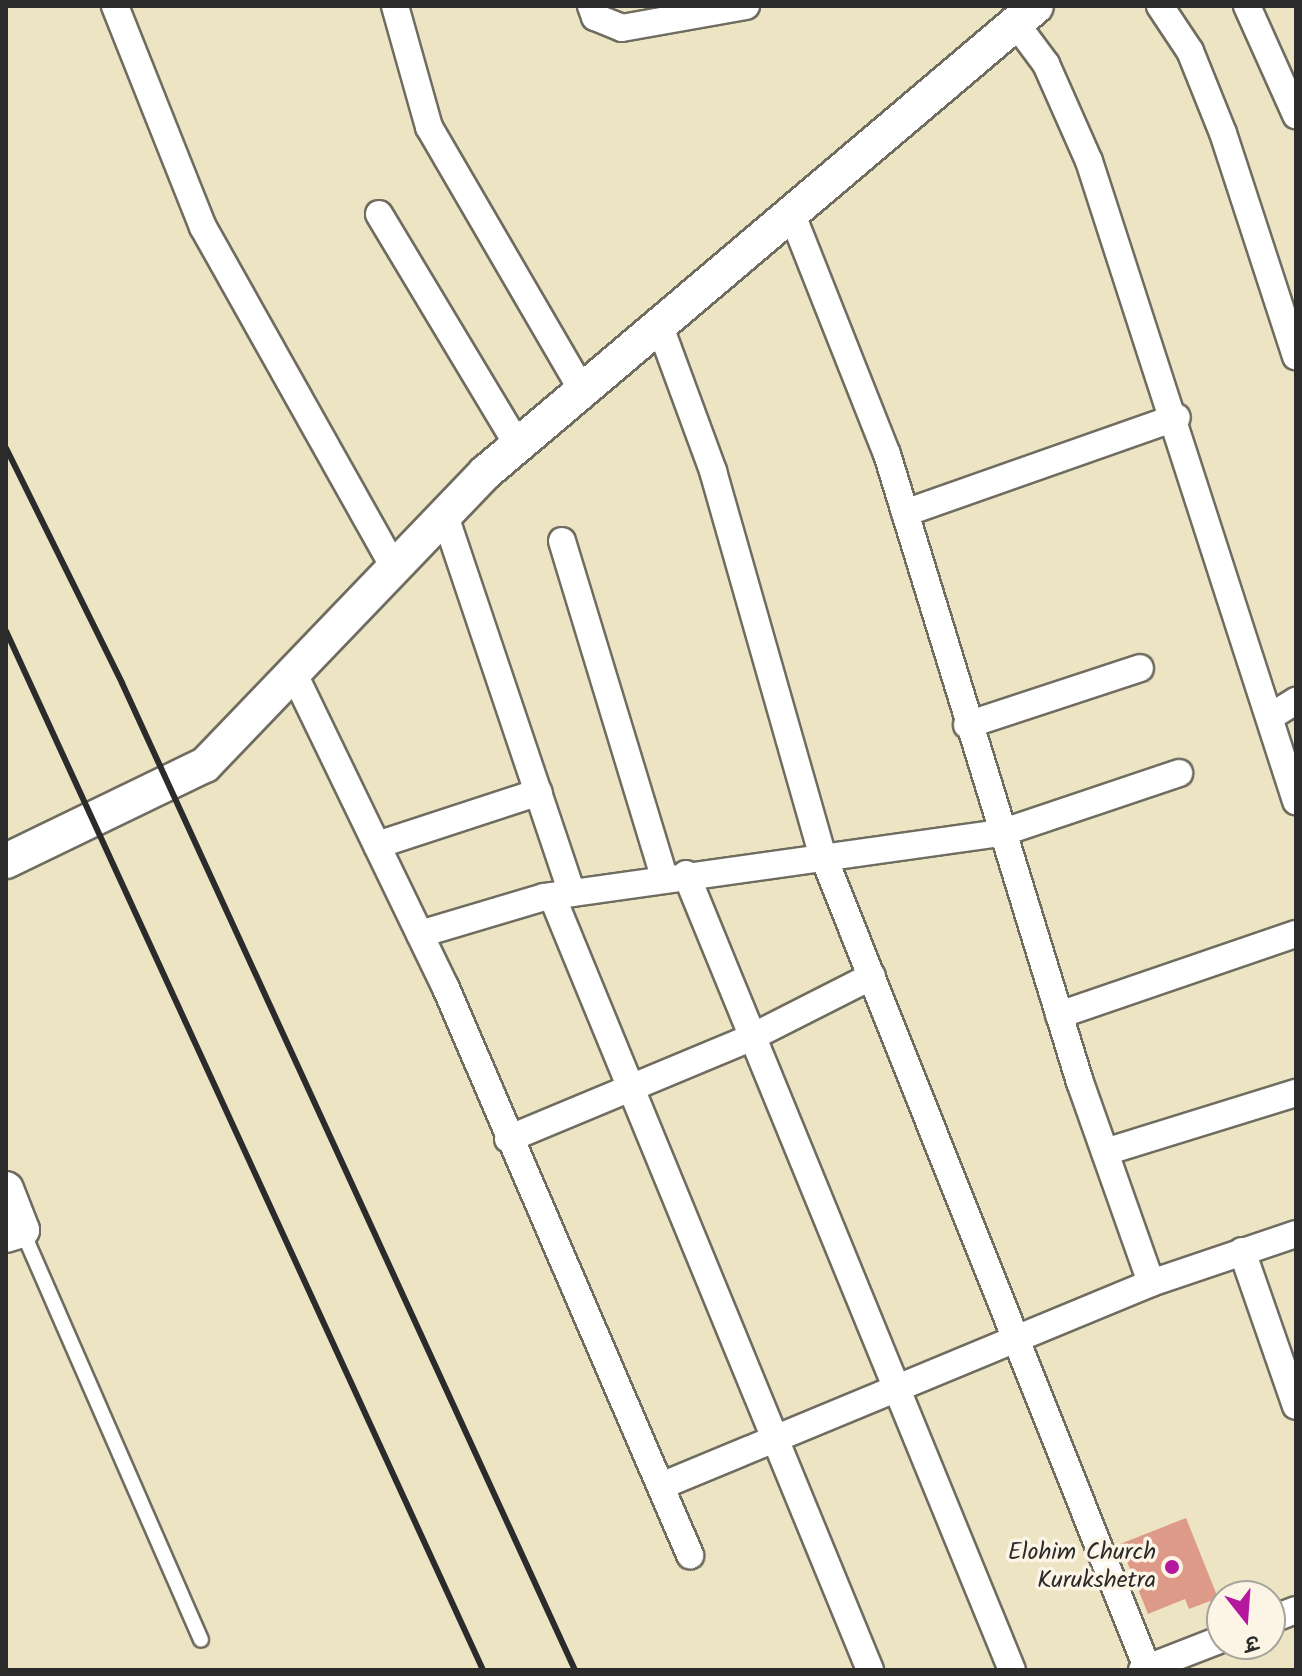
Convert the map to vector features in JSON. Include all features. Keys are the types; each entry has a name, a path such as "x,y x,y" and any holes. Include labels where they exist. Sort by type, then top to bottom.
{"street":[{"path":"115,6 203,227 395,569"},
{"path":"395,6 429,127 582,390"},
{"path":"591,6 595,17 622,28 746,6"},
{"path":"1160,6 1190,51 1223,133 1296,356"},
{"path":"1247,6 1296,115"},
{"path":"6,861 205,765 295,676 445,516 518,445 1026,16 1069,111 1177,417 1296,801"},
{"path":"791,212 842,328 905,513 967,725 1059,1015 1151,1283"},
{"path":"379,214 518,445"},
{"path":"659,324 713,471 822,853 1146,1669 1206,1645"},
{"path":"905,513 1177,417"},
{"path":"445,516 539,792 562,894 627,1089 775,1436 870,1670"},
{"path":"562,541 675,876 897,1386 1012,1670"},
{"path":"967,725 1140,668"},
{"path":"295,676 420,934 690,1555"},
{"path":"1270,717 1296,701"},
{"path":"420,934 562,894 822,853 1001,833 1179,773"},
{"path":"377,845 539,792"},
{"path":"1059,1015 1296,934"},
{"path":"508,1139 748,1039 872,976"},
{"path":"1105,1152 1296,1093"},
{"path":"6,1189 14,1232"},
{"path":"661,1486 775,1436 1151,1283 1296,1234"},
{"path":"1242,1251 1296,1406"}],"lane":[{"path":"14,1232 201,1640"}],"building":[{"path":"1186,1518 1211,1580 1206,1580 1206,1603 1189,1609 1185,1599 1148,1614 1120,1544"}],"railway":[{"path":"6,448 122,683 575,1670"},
{"path":"6,631 483,1670"}],"place":[{"name":"Elohim Church Kurukshetra","path":"1172,1567"}]}
